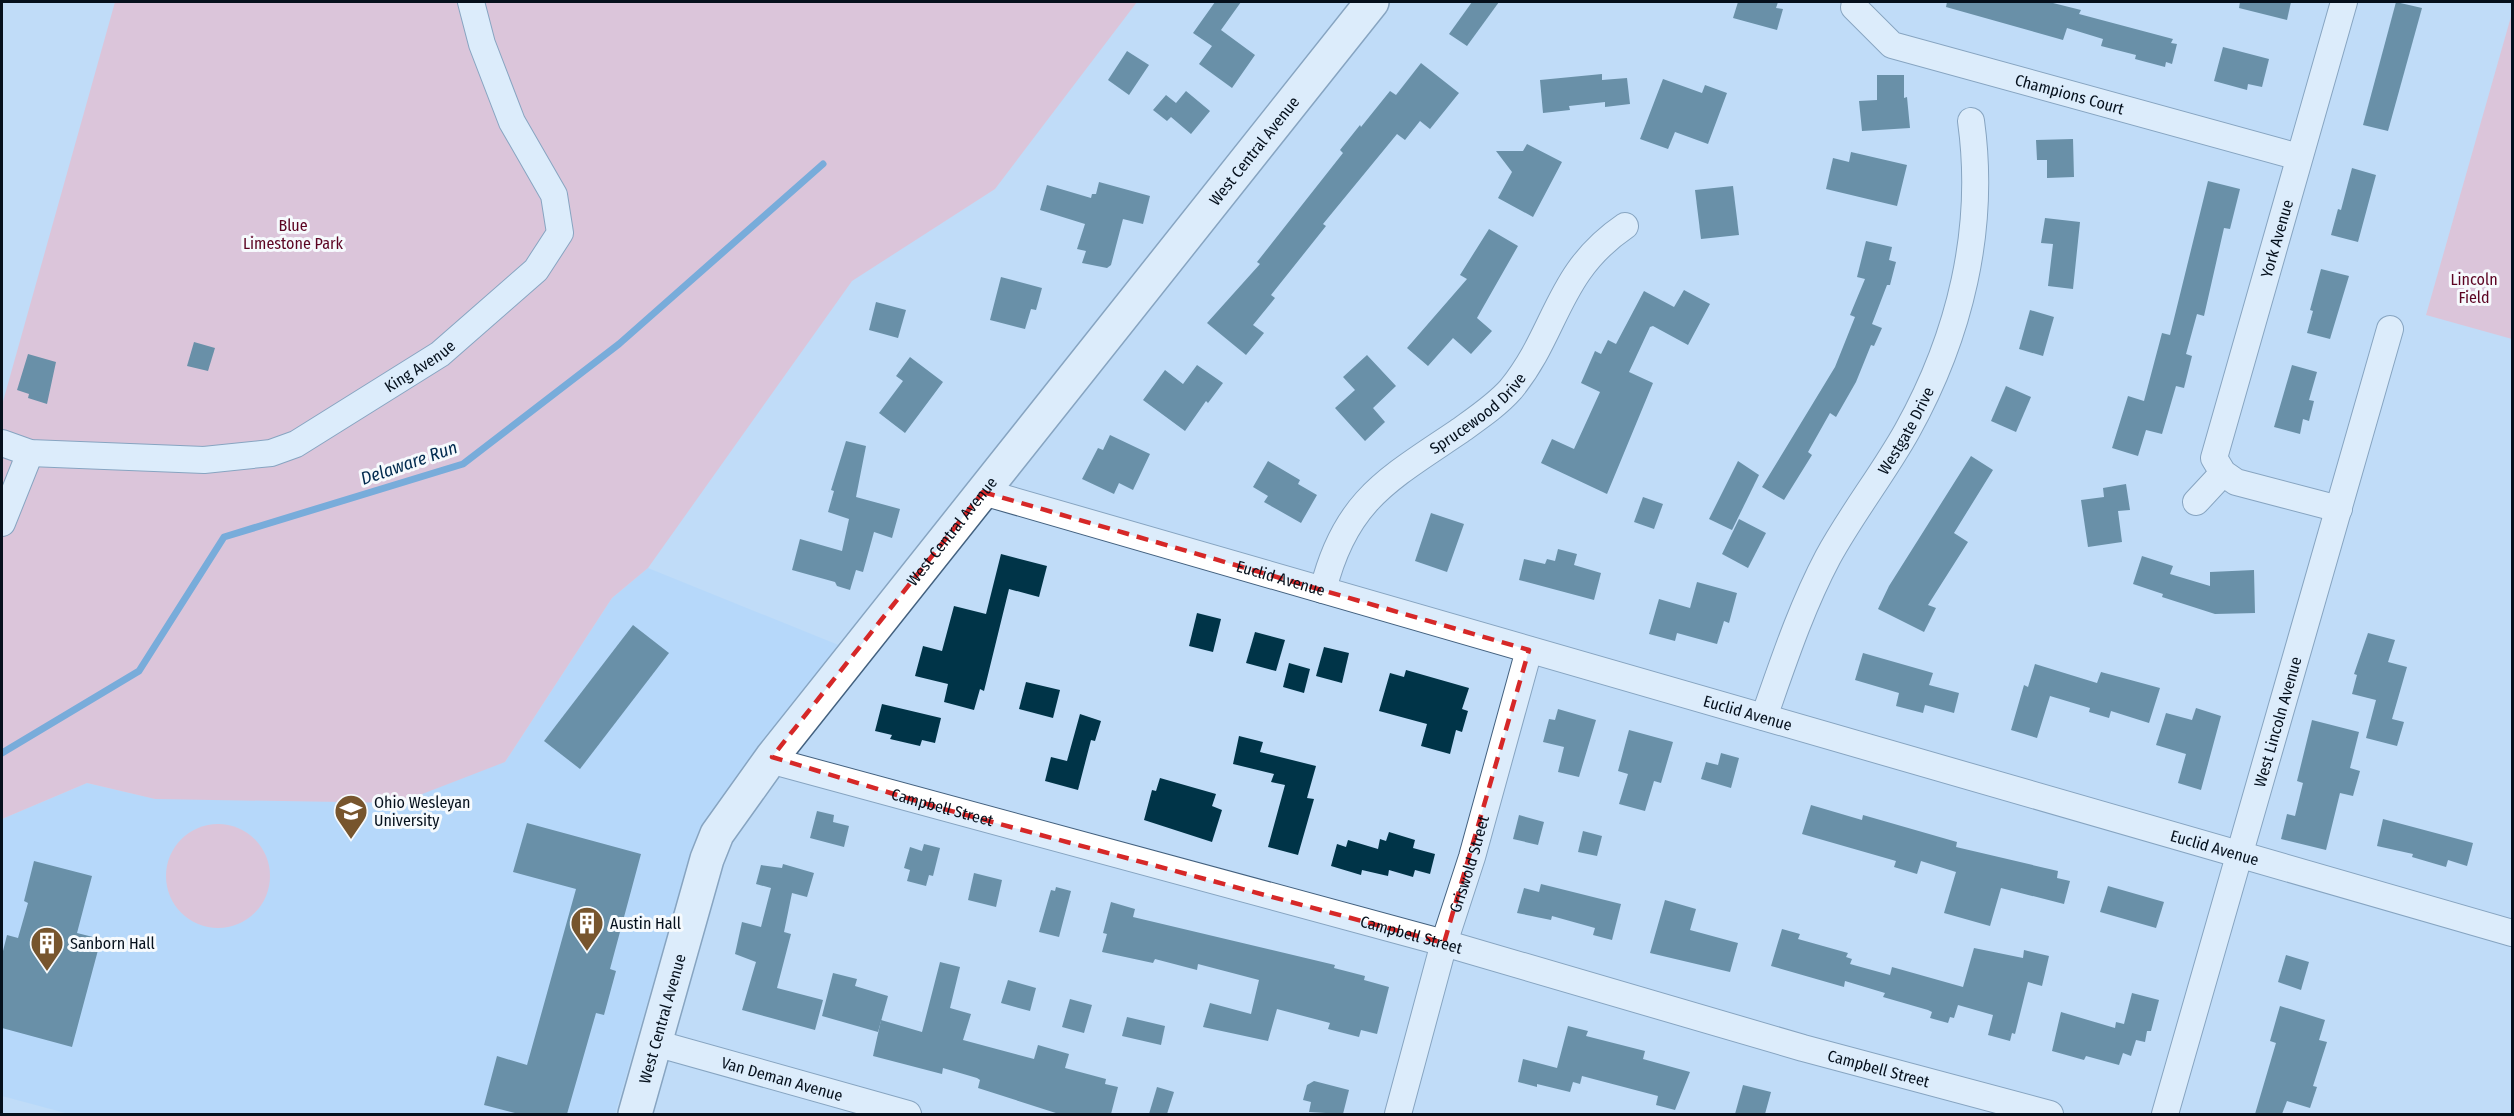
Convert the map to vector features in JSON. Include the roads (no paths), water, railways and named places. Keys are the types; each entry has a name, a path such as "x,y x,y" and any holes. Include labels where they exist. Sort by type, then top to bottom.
{"main road":[{"name":"West Central Avenue","path":"634,1114 707,859 717,834 772,757 1372,2"}],"street":[{"name":"King Avenue","path":"2,443 30,453 204,460 271,453 296,444 441,354 536,270 560,233 554,195 512,122 482,44 471,2"},
{"name":"York Avenue","path":"2223,473 2217,466 2214,451 2344,2"},
{"name":"Champions Court","path":"1854,7 1892,45 2299,157"},
{"name":"Westgate Drive","path":"1764,717 1799,620 1827,560 1852,515 1906,432 1943,355 1962,297 1974,219 1976,178 1971,121"},
{"name":"Sprucewood Drive","path":"1323,590 1342,535 1368,497 1386,481 1487,412 1509,391 1535,350 1575,273 1603,241 1625,226"},
{"name":"West Lincoln Avenue","path":"2165,1114 2390,329"},
{"path":"2,523 30,453"},
{"path":"2196,502 2223,473 2236,482 2339,509"},
{"name":"Euclid Avenue","path":"983,492 2512,933"},
{"name":"Griswold Street","path":"1398,1114 1444,943 1472,857 1529,650"},
{"name":"Campbell Street","path":"772,757 784,764 940,808 1444,943 1803,1048 2050,1114"},
{"name":"Van Deman Avenue","path":"655,1043 908,1114"}],"waterway":[{"name":"Delaware Run","path":"2,753 139,671 224,537 463,464 619,344 823,164"}],"place":[{"name":"Ohio Wesleyan University","path":"351,840"},
{"name":"Austin Hall","path":"587,952"},
{"name":"Sanborn Hall","path":"47,972"}],"park label":[{"name":"Blue Limestone Park","path":"293,234"},
{"name":"Lincoln Field","path":"2474,288"}]}
